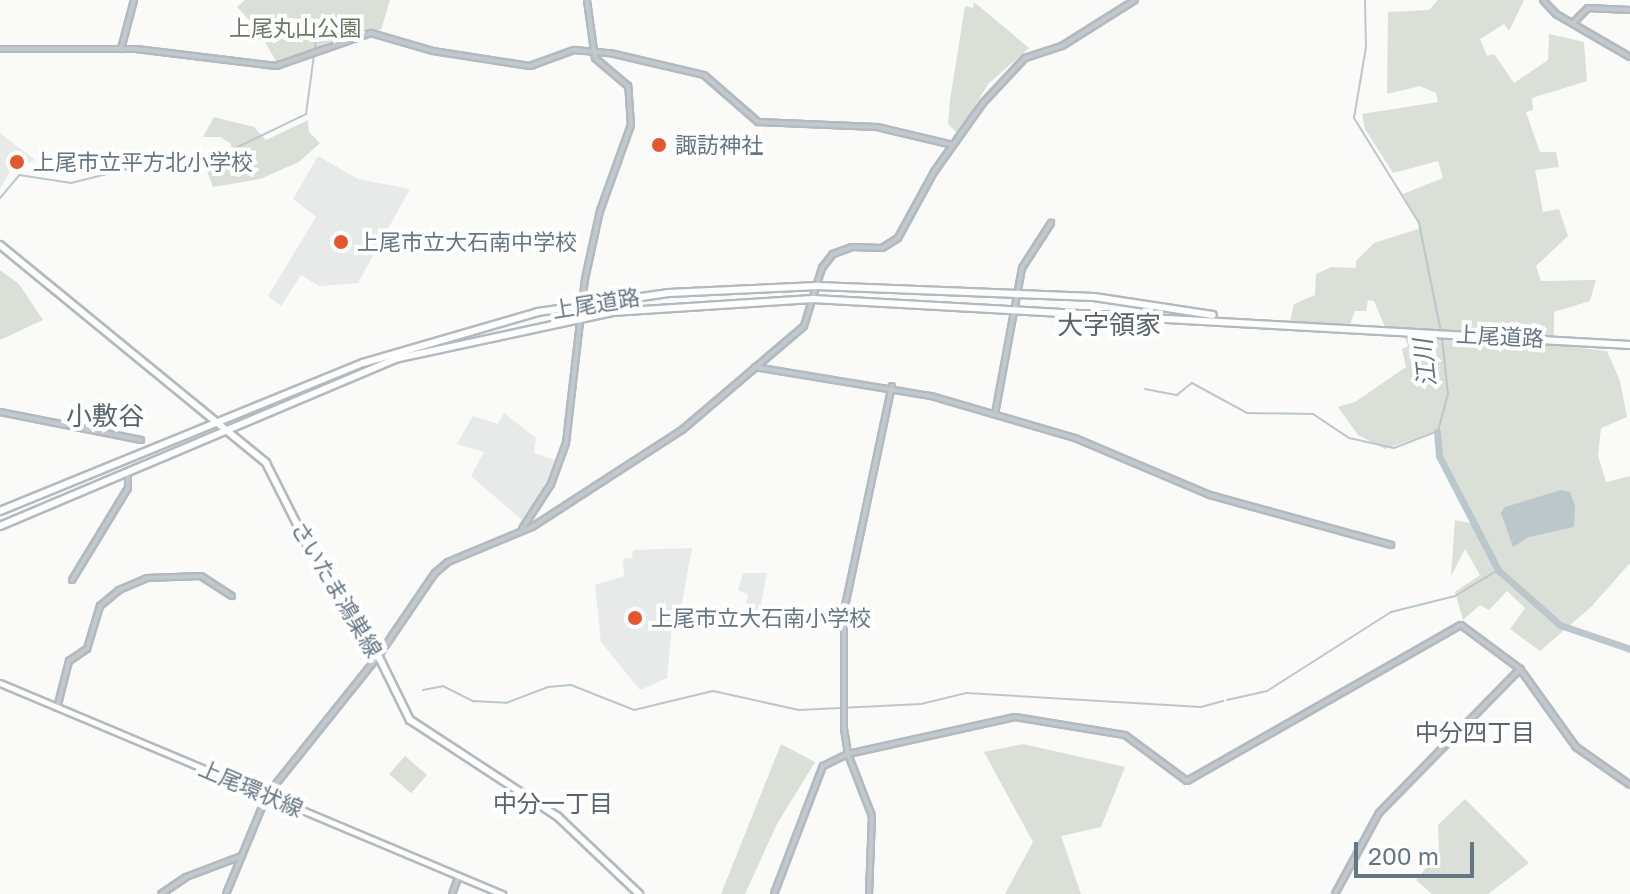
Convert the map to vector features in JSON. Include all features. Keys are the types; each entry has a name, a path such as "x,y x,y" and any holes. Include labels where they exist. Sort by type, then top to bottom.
{"main road":[{"name":"さいたま鴻巣線","path":"0,245 229,429 275,475 306,543 379,655 397,703 417,727 558,817 639,894"},
{"name":"上尾道路","path":"0,511 217,421 395,352 500,322 582,305 669,293 817,286 1146,301 1227,318"},
{"name":"上尾道路","path":"0,526 395,359 582,317 707,303 813,299 1016,308 1227,318 1353,329 1630,345"},
{"name":"上尾環状線","path":"0,683 502,894"}],"street":[{"path":"121,49 134,0"},
{"path":"520,531 551,484 566,443 572,369 597,223 632,112 628,86 596,61 587,0"},
{"path":"226,894 267,795 379,655 441,568 520,531 668,440 804,326 824,265 839,251 878,249 895,241 927,181 983,103 1025,58 1062,46 1135,0"},
{"path":"1543,0 1573,23 1630,57"},
{"path":"1573,23 1588,8 1630,10"},
{"path":"0,49 121,49 276,66 371,33 433,51 530,66 569,51 594,52 704,75 758,122 877,127 953,145"},
{"path":"995,414 1025,260 1051,223"},
{"path":"755,367 892,386 995,414 1075,438 1210,495 1391,545"},
{"path":"869,894 872,816 848,754 842,685 844,611 892,386"},
{"path":"0,412 141,440"},
{"path":"72,580 128,488 128,478"},
{"path":"57,708 69,661 87,649 100,606 119,590 147,578 201,576 232,596"},
{"path":"774,894 823,766 848,754 1015,717 1125,735 1187,781 1461,625 1520,669 1576,747 1630,785"},
{"path":"1335,894 1379,813 1520,669"},
{"path":"161,894 186,877 242,856"},
{"path":"452,894 459,876"}],"shaded area":[{"name":"上尾市立平方北小学校","path":"0,133 35,160 10,171 0,189"},
{"name":"上尾市立大石南中学校","path":"318,156 358,179 410,189 358,283 319,286 301,275 281,306 268,296 316,217 293,199"},
{"path":"504,413 536,438 534,453 558,461 523,521 471,476 484,452 457,444 473,416 498,424"},
{"path":"1561,490 1570,492 1575,506 1574,527 1529,537 1513,547 1501,513 1505,507"},
{"name":"上尾市立大石南小学校","path":"692,548 681,608 674,607 667,678 640,690 601,642 595,585 624,576 623,559 632,558 633,550"},
{"path":"743,573 767,573 759,614 744,612 748,595 738,590"}],"green space":[{"name":"上尾丸山公園","path":"245,0 390,0 381,30 355,32 277,63 264,40 248,31 249,20 237,7"},
{"path":"1438,0 1524,0 1509,31 1504,24 1480,39 1487,56 1494,54 1514,83 1548,60 1549,34 1584,42 1587,81 1532,98 1533,110 1526,112 1540,152 1556,152 1559,167 1535,170 1543,212 1559,209 1568,236 1536,266 1541,281 1596,280 1590,301 1554,312 1554,345 1607,351 1620,381 1627,417 1601,428 1598,456 1606,482 1630,476 1630,563 1591,607 1540,651 1510,629 1525,608 1507,591 1489,610 1480,605 1463,620 1455,592 1480,575 1465,549 1451,576 1455,520 1470,523 1471,518 1439,456 1437,431 1385,449 1358,435 1338,407 1355,402 1406,367 1402,349 1408,346 1403,332 1388,334 1374,301 1368,300 1366,311 1355,311 1350,325 1290,321 1294,304 1315,295 1316,274 1331,267 1356,268 1356,261 1374,243 1421,228 1403,194 1443,178 1438,161 1393,173 1365,129 1362,114 1438,102 1436,93 1420,86 1387,94 1388,12 1429,10"},
{"path":"974,2 1029,48 988,84 958,134 948,124 950,100 965,6 973,8"},
{"path":"214,117 254,127 266,140 308,120 309,132 320,143 299,162 260,179 213,187 204,163 233,155 231,144 221,137 203,137"},
{"path":"0,270 19,284 43,320 0,340"},
{"path":"781,744 815,762 777,824 745,894 721,894"},
{"path":"1023,744 1125,767 1101,827 1061,836 1081,894 1005,894 1033,842 984,752"},
{"path":"405,756 427,775 411,793 389,774"},
{"path":"1465,799 1529,863 1488,894 1432,894 1416,880 1439,852 1438,825"}],"waterway":[{"name":"江川","path":"1365,0 1366,47 1354,118 1419,223 1441,332"},
{"path":"0,198 19,175 71,183 179,156 219,156 306,114 318,25"},
{"path":"1145,389 1177,395 1192,383 1247,413 1313,414 1349,438 1394,448 1438,431 1448,394 1442,338"},
{"name":"江川","path":"1437,432 1439,456 1498,570 1560,625 1630,649"},
{"path":"1227,700 1267,691 1391,612 1455,596 1498,570"},
{"path":"423,690 443,686 473,701 506,703 548,687 571,685 634,710 713,691 799,710 921,704 966,693 1201,707 1223,701"}],"place":[{"name":"諏訪神社","path":"659,145"},
{"name":"上尾市立平方北小学校","path":"17,162"},
{"name":"上尾市立大石南中学校","path":"341,242"},
{"name":"上尾市立大石南小学校","path":"635,618"}],"district":[{"name":"大字領家","path":"1109,325"},
{"name":"小敷谷","path":"105,416"},
{"name":"中分四丁目","path":"1475,732"},
{"name":"中分一丁目","path":"553,803"}]}
